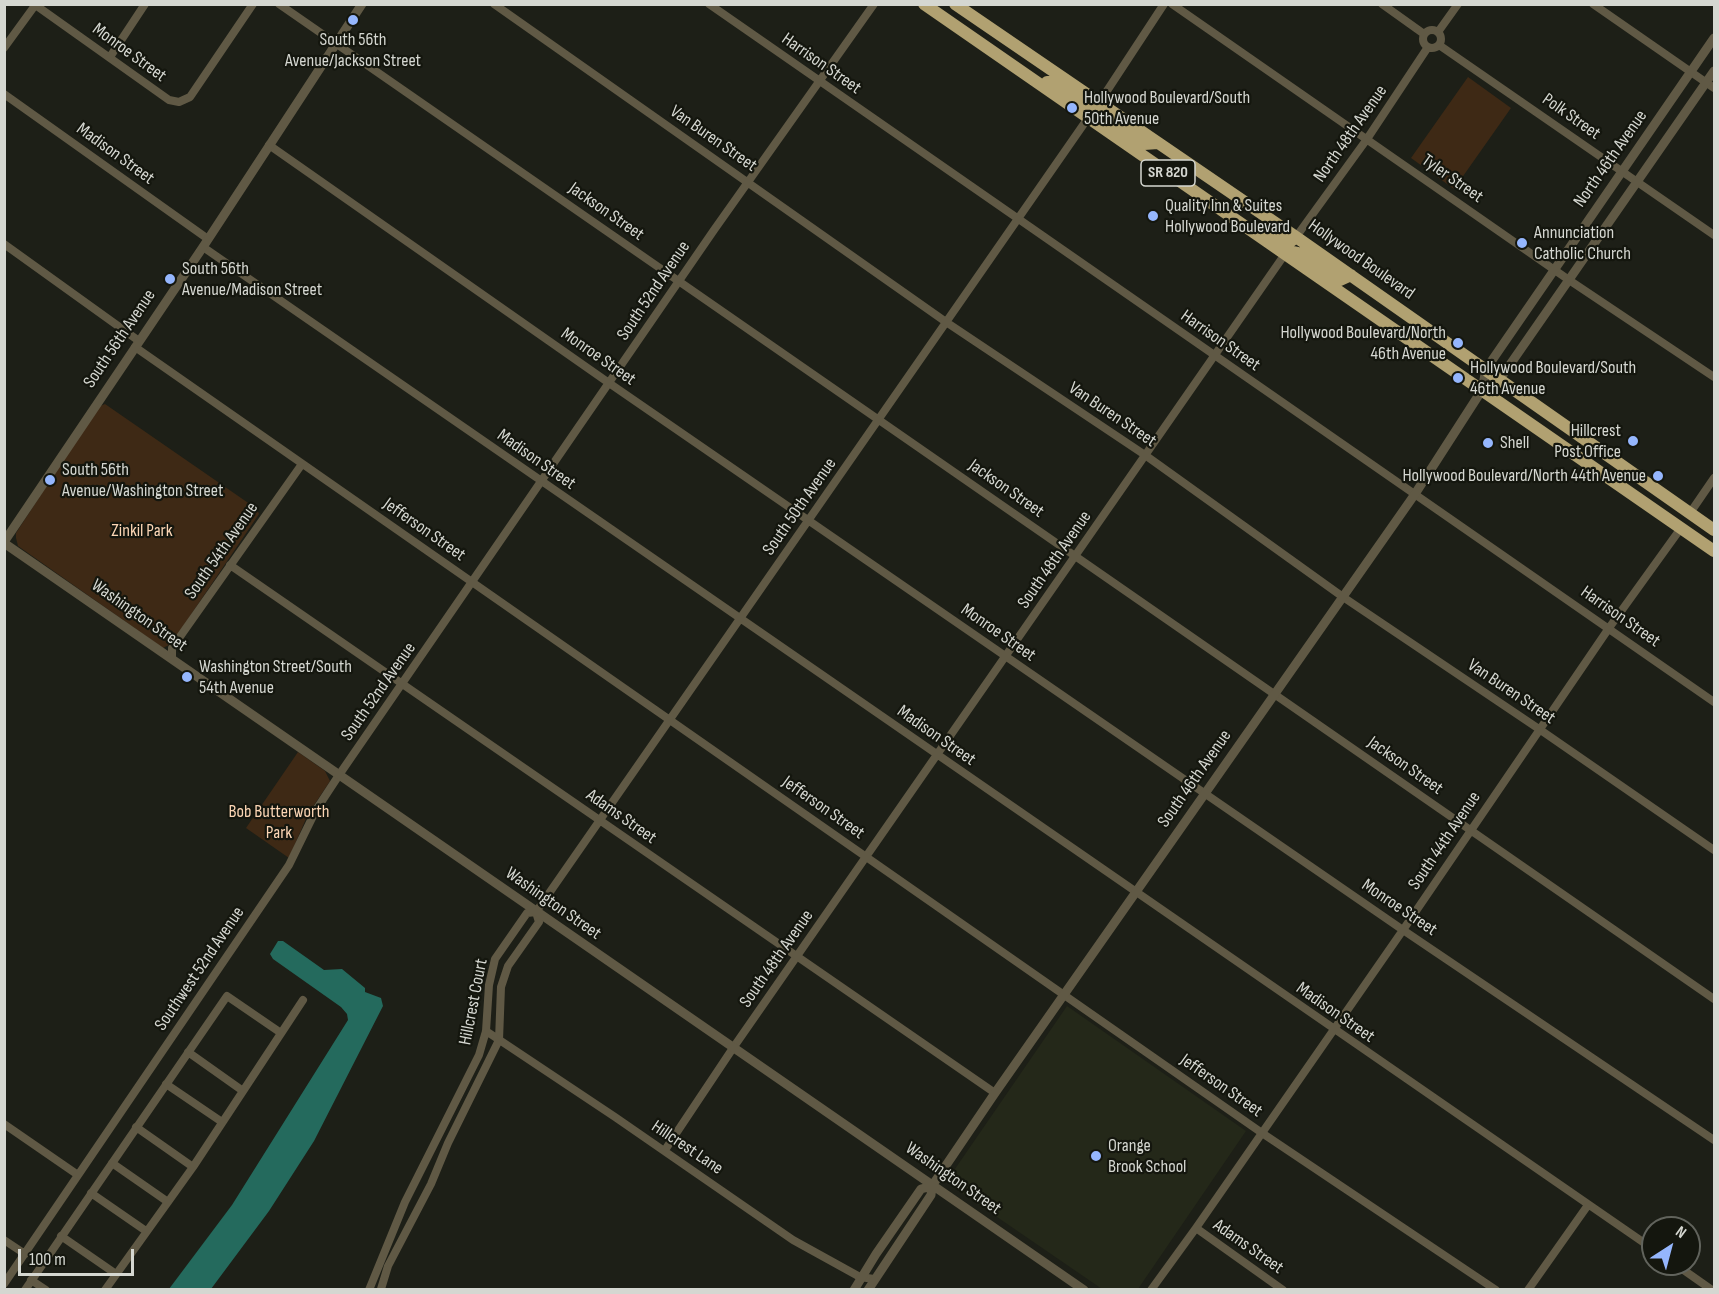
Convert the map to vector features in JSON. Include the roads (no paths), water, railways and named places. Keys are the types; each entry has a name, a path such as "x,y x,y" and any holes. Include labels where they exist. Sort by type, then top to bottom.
{"highway":[{"name":"Hollywood Boulevard","path":"924,4 1714,551"},
{"name":"Hollywood Boulevard","path":"955,4 1351,275 1714,530"},
{"path":"1037,82 1051,82 1089,105 1095,106 1099,103"},
{"path":"1089,118 1097,114 1104,116 1144,144 1158,143"},
{"path":"1224,211 1235,211 1282,240 1291,241 1296,237"},
{"path":"1285,254 1290,251 1303,254 1340,279 1351,275"},
{"path":"1609,478 1632,484 1676,515 1688,516 1690,513"},
{"path":"1681,528 1691,526 1697,528 1714,540"}],"street":[{"path":"110,57 145,4"},
{"name":"Monroe Street","path":"35,5 169,100 179,102 190,97 253,4"},
{"name":"Jackson Street","path":"279,4 1714,999"},
{"name":"South 56th Avenue","path":"4,543 362,4"},
{"name":"Van Buren Street","path":"494,4 946,322 1145,455 1343,597 1714,850"},
{"name":"Harrison Street","path":"709,4 1714,702"},
{"name":"South 52nd Avenue","path":"339,776 679,280 874,4"},
{"path":"1099,103 1164,4"},
{"name":"Tyler Street","path":"1172,4 1554,270 1714,377"},
{"path":"1382,4 1425,34"},
{"path":"1438,32 1458,4"},
{"path":"1593,4 1710,86"},
{"path":"4,48 35,5"},
{"path":"1432,30 1438,32 1441,40 1439,45 1434,48 1428,47 1423,42 1425,34 1432,30"},
{"name":"North 46th Avenue","path":"1482,390 1486,369 1714,38"},
{"name":"Polk Street","path":"1439,45 1714,235"},
{"name":"North 48th Avenue","path":"1296,237 1367,138 1428,47"},
{"name":"North 46th Avenue","path":"1482,390 1500,379 1638,181 1710,86 1714,71"},
{"name":"Madison Street","path":"4,94 205,243 542,482 1641,1241"},
{"name":"South 50th Avenue","path":"536,912 1089,118"},
{"name":"Monroe Street","path":"269,145 809,521 1403,930 1714,1140"},
{"name":"Jefferson Street","path":"4,244 302,464 1262,1132 1496,1290"},
{"name":"South 48th Avenue","path":"665,1150 733,1048 1285,254"},
{"name":"South 46th Avenue","path":"868,1290 931,1195 932,1186 995,1093 1415,494 1482,390"},
{"name":"South 54th Avenue","path":"172,657 172,648 302,464"},
{"path":"1690,513 1714,478"},
{"name":"South 44th Avenue","path":"1150,1290 1334,1030 1539,729 1681,528"},
{"name":"Washington Street","path":"4,543 172,657 339,776 1084,1290"},
{"name":"Adams Street","path":"230,565 995,1093"},
{"name":"Southwest 52nd Avenue","path":"78,1175 289,865 316,810 339,776"},
{"name":"Hillcrest Court","path":"369,1290 405,1202 479,1055 486,1032 489,985 495,958 527,913 536,912 539,922 508,966 501,987 499,1040 448,1143 431,1184 388,1266 381,1289"},
{"path":"25,1290 227,996 281,1033"},
{"path":"105,1290 192,1167 303,1000"},
{"name":"Hillcrest Lane","path":"486,1032 665,1150 793,1240 860,1277 874,1279"},
{"path":"188,1052 243,1091"},
{"path":"166,1084 222,1122"},
{"path":"4,1124 78,1175 4,1284"},
{"path":"136,1127 192,1167"},
{"path":"112,1162 168,1202"},
{"name":"South 46th Avenue","path":"854,1290 860,1277 921,1189 932,1186"},
{"path":"91,1194 146,1232"},
{"path":"1528,1290 1588,1205"},
{"name":"Adams Street","path":"1196,1228 1283,1290"},
{"path":"62,1236 116,1274"},
{"path":"4,1240 25,1254"},
{"path":"1692,1276 1712,1290"},
{"path":"32,1280 46,1290"},
{"path":"369,1290 381,1289"}],"water":[{"path":"278,941 283,941 324,970 342,969 365,988 365,992 381,998 383,1006 314,1141 269,1211 211,1289 169,1289 232,1205 348,1020 347,1014 341,1007 273,959 270,954"}],"place":[{"name":"South 56th Avenue/Jackson Street","path":"353,20"},
{"name":"Hollywood Boulevard/South 50th Avenue","path":"1072,108"},
{"name":"Quality Inn & Suites Hollywood Boulevard","path":"1153,216"},
{"name":"Annunciation Catholic Church","path":"1522,243"},
{"name":"South 56th Avenue/Madison Street","path":"170,279"},
{"name":"Hollywood Boulevard/North 46th Avenue","path":"1458,343"},
{"name":"Hollywood Boulevard/South 46th Avenue","path":"1458,378"},
{"name":"Hillcrest Post Office","path":"1633,441"},
{"name":"Shell","path":"1488,443"},
{"name":"Hollywood Boulevard/North 44th Avenue","path":"1658,476"},
{"name":"South 56th Avenue/Washington Street","path":"50,480"},
{"name":"Washington Street/South 54th Avenue","path":"187,677"},
{"name":"Orange Brook School","path":"1096,1156"}],"park label":[{"name":"Zinkil Park","path":"142,531"},
{"name":"Bob Butterworth Park","path":"279,822"}]}
